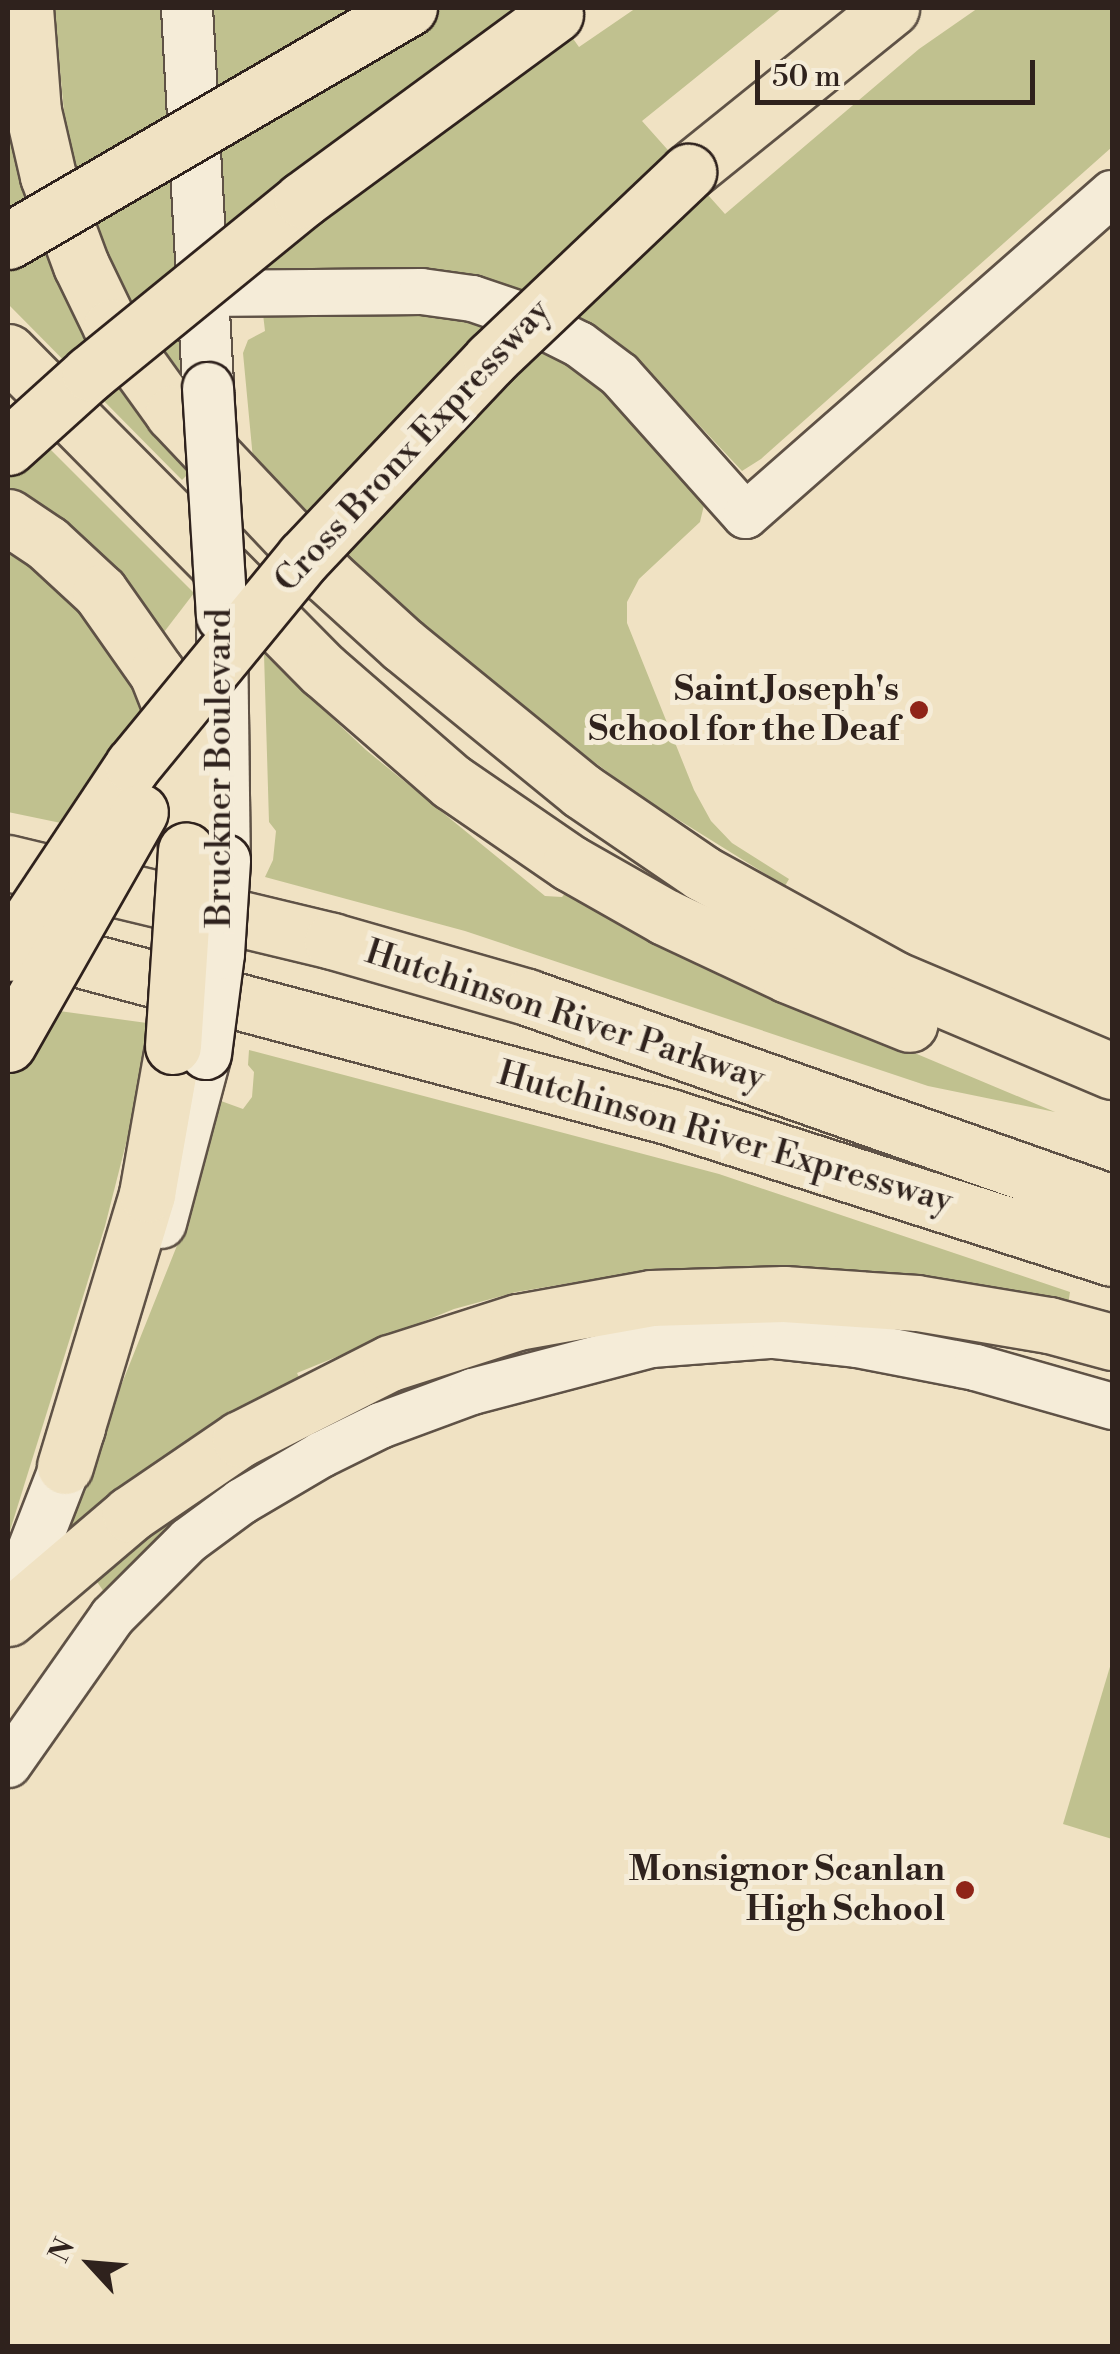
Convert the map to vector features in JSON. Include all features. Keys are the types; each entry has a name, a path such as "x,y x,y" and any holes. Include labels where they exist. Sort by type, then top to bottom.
{"highway":[{"path":"25,8 33,112 48,176 81,265 111,327 172,413 326,575 426,664 582,791 702,873 880,973 1112,1072"},
{"path":"8,241 409,8"},
{"name":"Cross Bronx Expressway","path":"8,952 91,822 214,664 351,506 491,360 688,172 891,8"},
{"path":"8,447 90,373 302,200 560,11"},
{"path":"8,352 346,692 452,782 527,836 632,900 727,948 1112,1104"},
{"path":"8,1044 105,869 228,683 358,513 491,360"},
{"path":"8,517 48,542 100,592 157,673 176,720 205,855 190,1050 65,1466"},
{"name":"Hutchinson River Parkway","path":"8,864 316,936 461,976 1112,1203"},
{"path":"8,940 335,1027"},
{"path":"8,982 335,1027"},
{"name":"Hutchinson River Expressway","path":"335,1027 667,1116 1112,1258"},
{"path":"8,1616 157,1493 310,1400 390,1363 502,1326 581,1308 668,1297 784,1294 917,1303 1034,1322 1112,1342"}],"main road":[{"name":"Bruckner Boulevard","path":"188,8 222,617 205,855"},
{"path":"8,1616 65,1466"}],"street":[{"path":"203,294 421,291 472,298 519,314 579,344 619,374 745,514 1112,192"},
{"path":"8,1764 112,1616 188,1540 254,1493 321,1454 380,1425 472,1391 651,1344 772,1336 856,1344 975,1366 1112,1406"}],"green space":[{"path":"54,8 164,8 184,376 115,284 88,224 67,142"},
{"path":"209,8 551,8 579,47 636,8 782,8 642,121 725,214 919,49 978,8 1112,8 1112,147 761,459 742,471 641,363 551,303 423,269 247,268 224,236"},
{"path":"8,129 68,303 114,380 191,471 182,480 8,304"},
{"path":"263,314 445,315 533,344 563,359 608,393 705,501 700,522 639,579 627,602 627,623 694,790 711,821 732,843 789,879 785,886 637,794 478,675 394,603 253,459 243,353 248,340 265,331"},
{"path":"8,407 194,593 161,636 8,491"},
{"path":"8,546 61,586 126,668 153,736 162,844 8,812"},
{"path":"264,654 366,750 545,896 562,897 569,889 748,983 1055,1112 928,1086 465,931 265,877 273,860 276,831 269,822"},
{"path":"8,1004 147,1023 134,1112 105,1226 8,1537"},
{"path":"249,1050 719,1174 1070,1292 1068,1305 886,1275 662,1268 516,1292 454,1309 297,1373 323,1428 262,1462 180,1519 104,1592 63,1531 184,1228 221,1101 243,1109 252,1097 254,1072 248,1065"},
{"path":"1112,1660 1112,1839 1063,1824"}],"place":[{"name":"Saint Joseph's School for the Deaf","path":"919,710"},
{"name":"Monsignor Scanlan High School","path":"965,1890"}]}
